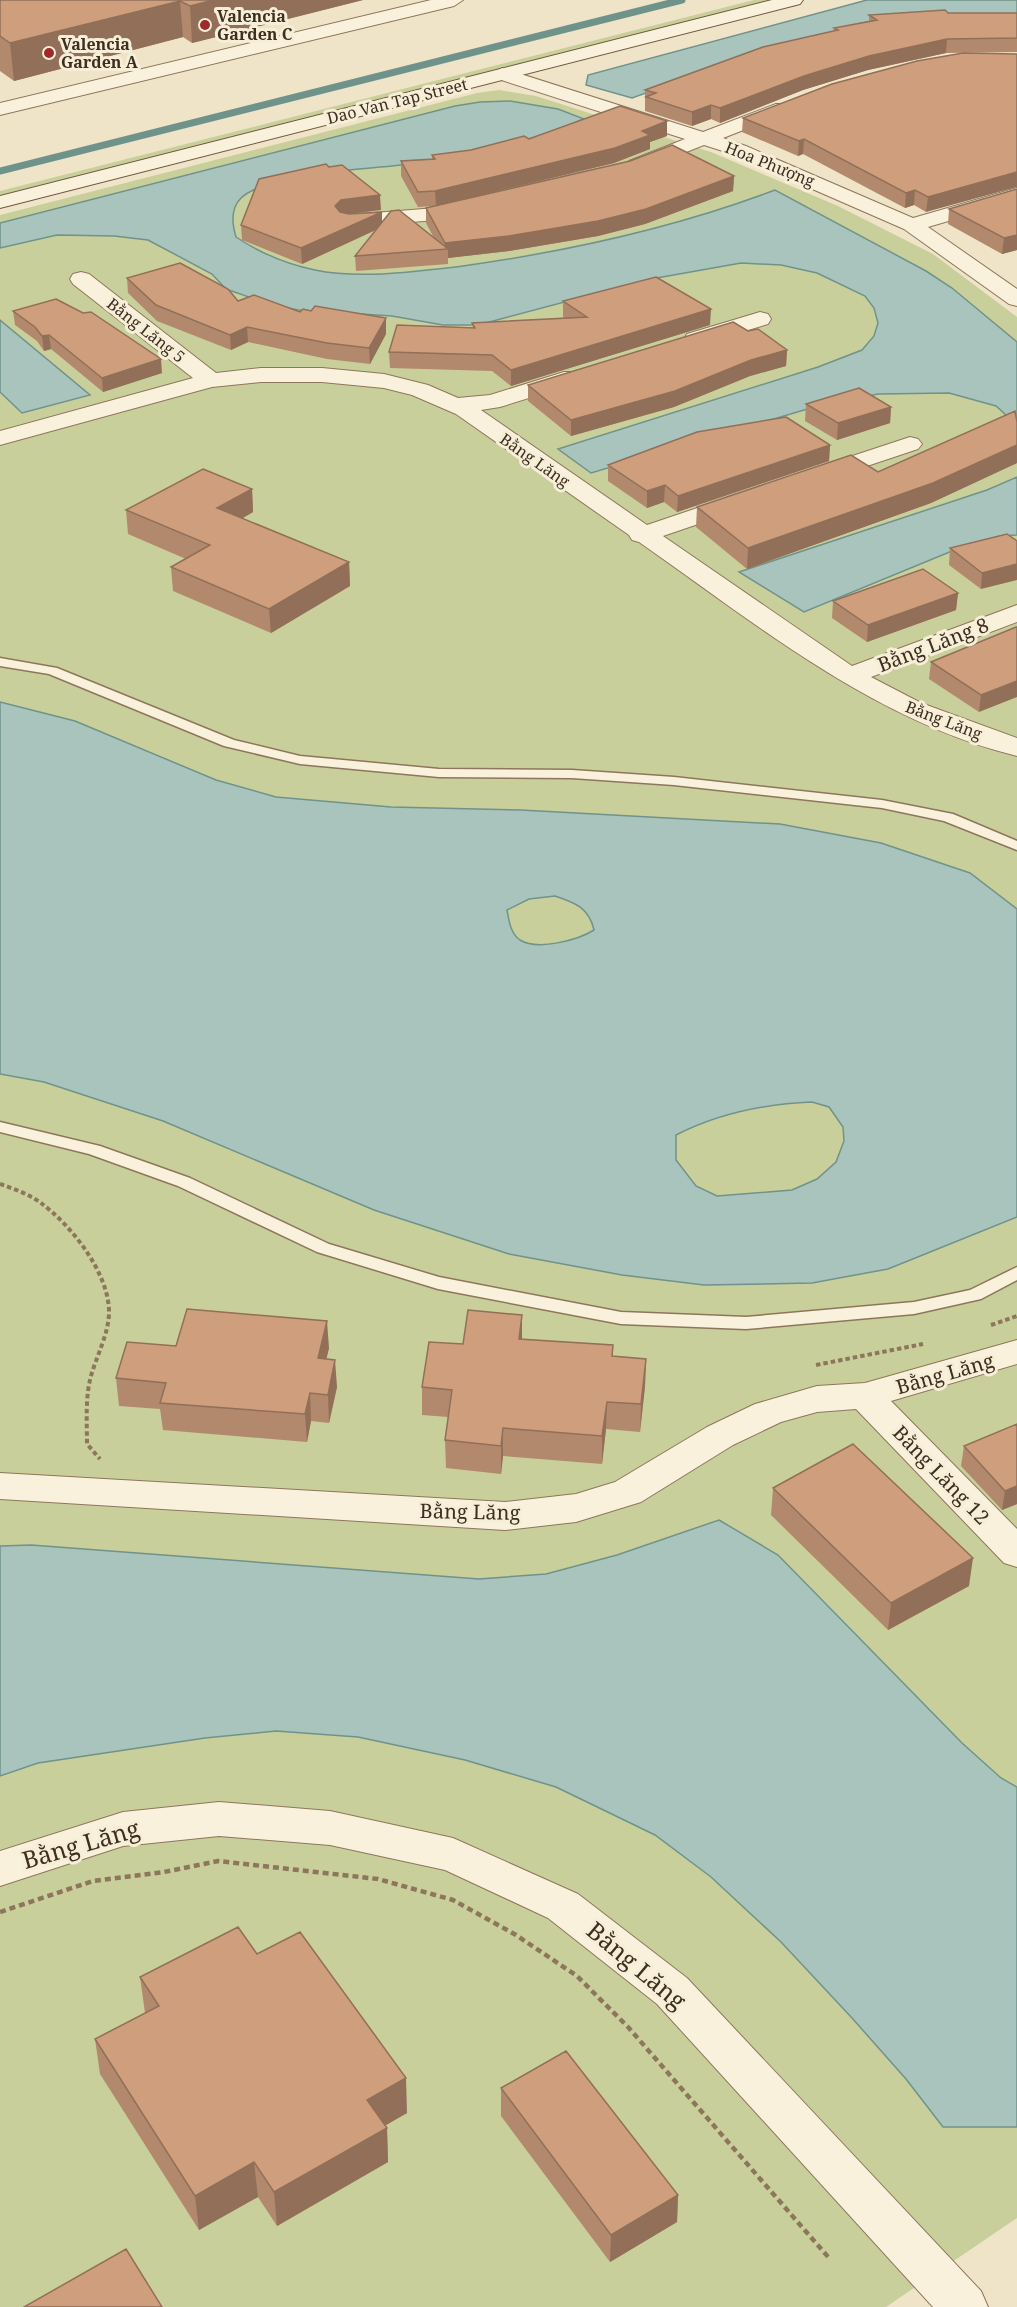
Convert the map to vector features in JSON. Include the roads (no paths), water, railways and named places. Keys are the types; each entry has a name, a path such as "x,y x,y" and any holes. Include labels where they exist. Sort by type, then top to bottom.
{"street":[{"path":"0,109 454,0"},
{"name":"Dao Van Tap Street","path":"0,186 737,0"},
{"name":"Dao Van Tap Street","path":"0,202 794,0"},
{"name":"Hoa Phượng","path":"502,74 704,139 805,177 911,225 1017,298"},
{"path":"622,170 800,101"},
{"path":"911,225 1017,194"},
{"path":"349,221 436,214 494,200"},
{"name":"Bằng Lăng 5","path":"81,279 211,380"},
{"path":"670,346 760,319"},
{"path":"484,410 592,371"},
{"name":"Bằng Lăng","path":"0,438 211,380 261,375 333,376 384,381 420,390 455,405 484,410 641,535 849,676 911,710 1017,748"},
{"path":"801,481 909,444"},
{"path":"641,535 757,496"},
{"name":"Bằng Lăng 8","path":"849,676 1017,613"},
{"name":"Bằng Lăng","path":"0,1486 517,1514 576,1508 628,1492 720,1436 768,1413 817,1400 865,1396 1017,1352"},
{"name":"Bằng Lăng 12","path":"865,1396 1017,1553"},
{"name":"Bằng Lăng","path":"0,1869 36,1855 123,1829 219,1819 330,1828 453,1855 563,1906 672,1991 964,2307"}],"lane":[{"path":"0,662 52,671 229,742 300,760 439,773 572,774 882,804 948,817 1017,846"},
{"path":"0,1127 94,1150 184,1182 323,1248 438,1282 621,1318 746,1323 903,1310 975,1295 1017,1274"}],"water":[{"path":"867,0 1017,0 1017,18 748,57 632,98 586,85 588,75"},
{"path":"510,101 558,109 584,119 540,135 471,154 425,162 318,174 272,183 254,190 237,202 233,217 236,237 274,257 315,270 349,274 404,273 497,261 618,238 658,228 775,190 926,271 952,288 1017,342 1017,425 996,406 949,393 878,394 804,410 591,473 558,449 818,367 862,350 874,336 878,323 874,308 865,296 817,273 781,265 741,263 651,279 478,325 443,325 392,316 298,310 269,304 226,289 212,274 148,240 114,236 57,235 0,248 0,223 455,106"},
{"path":"0,320 90,395 22,413 0,392"},
{"path":"1017,477 1017,535 1000,536 969,544 804,612 739,572 987,490"},
{"path":"0,702 75,721 216,780 276,797 391,807 521,810 780,824 881,843 970,873 1017,909 1017,1217 888,1269 812,1283 704,1285 622,1275 509,1254 374,1210 163,1121 44,1082 0,1074","holes":["555,896 585,911 594,930 558,943 537,944 520,940 512,930 507,910 529,899","812,1102 829,1107 843,1127 844,1141 836,1162 817,1179 792,1190 717,1196 696,1186 676,1160 676,1135 692,1127 742,1111"]},
{"path":"719,1520 778,1555 962,1743 1001,1778 1017,1787 1017,2127 943,2127 906,2079 852,2018 781,1942 711,1877 655,1835 556,1787 465,1760 358,1737 276,1731 205,1738 38,1763 0,1776 0,1546 31,1545 479,1579 546,1574 617,1555"}],"waterway":[{"path":"0,171 682,0"}],"place":[{"name":"Valencia Garden C","path":"205,25"},
{"name":"Valencia Garden A","path":"49,53"}]}
